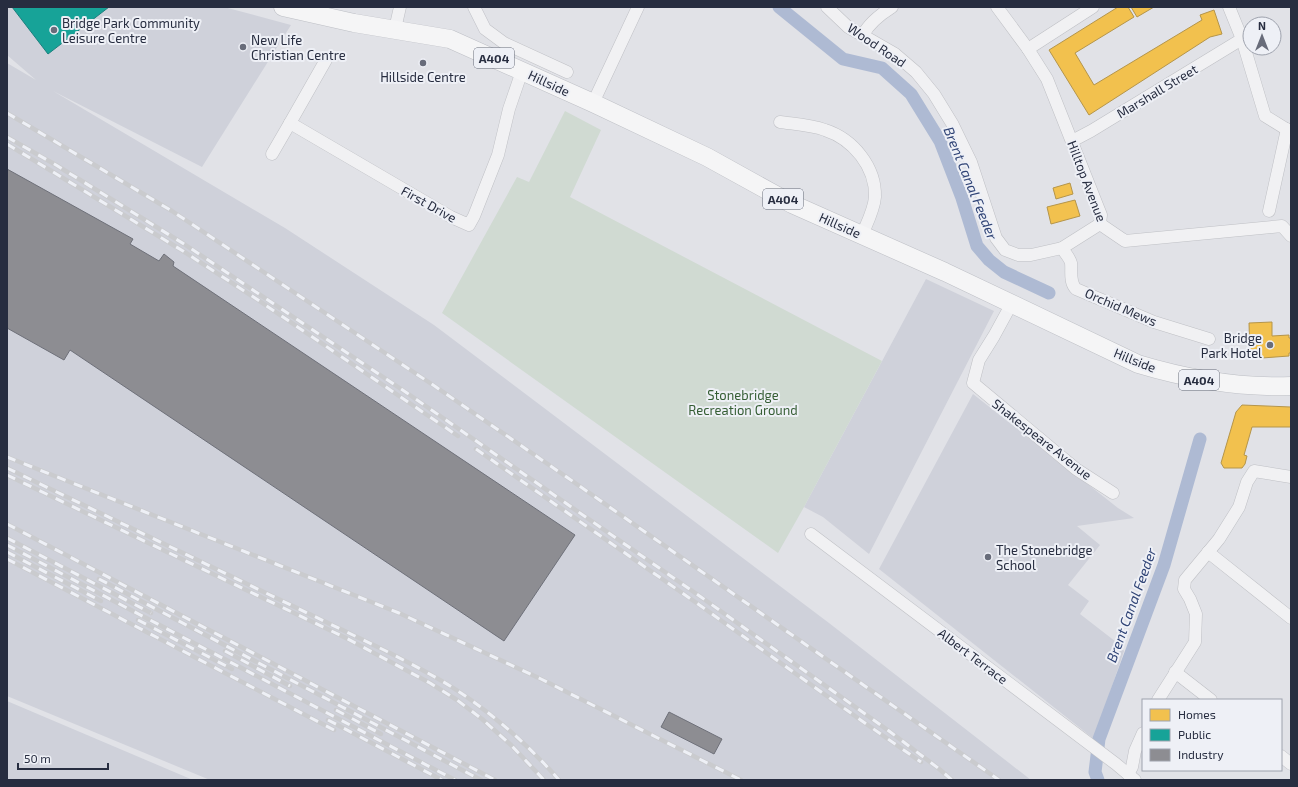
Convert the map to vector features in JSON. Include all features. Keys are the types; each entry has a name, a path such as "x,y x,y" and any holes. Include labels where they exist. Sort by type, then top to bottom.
{"main road":[{"name":"Hillside","path":"283,7 348,22 450,38 707,157 792,204 1012,303 1138,364 1171,374 1223,383 1291,386"}],"street":[{"path":"394,29 400,7"},
{"path":"474,7 485,29 504,42 567,72"},
{"path":"593,103 638,7"},
{"name":"Wood Road","path":"827,7 840,20 896,54 916,72 934,94 954,125 971,162 996,238 1005,250 1018,255 1031,255 1062,248 1100,224"},
{"path":"863,35 883,12 892,7"},
{"name":"Hilltop Avenue","path":"997,7 1028,49 1047,79 1101,216 1100,224 1125,241 1282,226 1291,236"},
{"path":"1028,49 1094,7"},
{"path":"1229,7 1242,38"},
{"name":"Marshall Street","path":"1072,141 1091,131 1242,38"},
{"path":"1247,56 1264,116 1289,131 1269,211"},
{"path":"272,154 327,58"},
{"name":"First Drive","path":"290,123 451,217 469,225 498,155 509,109 522,71"},
{"path":"780,122 826,130 847,140 865,161 872,177 875,196 873,209 862,235"},
{"name":"Orchid Mews","path":"1062,248 1071,261 1072,282 1076,289 1154,322 1209,339"},
{"name":"Shakespeare Avenue","path":"1012,303 979,360 973,383 1076,469 1113,493"},
{"path":"1159,699 1195,642 1196,614 1184,589 1185,580 1219,539 1239,507 1247,482 1254,471 1291,477"},
{"name":"Albert Terrace","path":"811,534 1103,754 1131,777"},
{"path":"1208,552 1291,618"},
{"path":"1175,672 1210,699"},
{"path":"1131,777 1135,752 1142,735"},
{"path":"1282,757 1291,764"}],"shaded area":[{"path":"7,7 224,7 291,25 202,167 53,91 285,228 434,325 829,623 1031,780 210,780 7,696 7,63 36,80 7,55"},
{"path":"926,279 994,311 869,554 823,517 804,507"},
{"name":"The Stonebridge School","path":"973,394 1118,508 1134,518 1077,526 1100,545 1068,585 1089,601 1080,614 1120,645 1124,651 1094,739 879,569"},
{"path":"7,701 193,780 7,780"}],"green space":[{"name":"Stonebridge Recreation Ground","path":"565,111 601,130 570,197 882,361 778,553 442,313 517,177 529,182"}],"building: Homes":[{"path":"1118,7 1128,7 1134,17 1075,53 1094,85 1202,20 1200,15 1214,10 1222,34 1210,37 1089,115 1049,50"},
{"path":"1131,7 1154,7 1137,17"},
{"path":"1070,183 1073,194 1056,199 1053,188"},
{"path":"1075,200 1080,216 1051,224 1047,207"},
{"name":"Bridge Park Hotel","path":"1272,322 1272,336 1289,335 1289,338 1291,338 1291,353 1289,353 1289,356 1262,358 1262,356 1250,356 1249,323"},
{"path":"1242,405 1291,407 1291,427 1252,427 1244,455 1247,456 1245,464 1242,468 1224,468 1221,463 1236,412"}],"building: Public":[{"name":"Bridge Park Community Leisure Centre","path":"12,7 109,7 48,54"}],"building: Industry":[{"path":"7,169 133,239 130,244 159,261 164,254 174,262 173,266 575,535 504,641 70,350 64,360 7,328"},
{"path":"669,712 722,739 714,754 661,727"}],"waterway":[{"name":"Brent Canal Feeder","path":"779,7 843,59 882,68 911,94 940,141 962,198 977,246 989,260 1004,272 1049,293"},
{"name":"Brent Canal Feeder","path":"1098,780 1095,772 1099,739 1164,565 1200,439"}],"railway":[{"path":"7,113 172,211 436,387 999,780"},
{"path":"7,137 56,165 184,244 407,393 701,597 889,731 952,780"},
{"path":"7,144 183,251 458,436"},
{"path":"476,449 921,762"},
{"path":"7,457 399,613 541,679 741,780"},
{"path":"7,468 386,651 430,674 451,686 495,718 517,737 559,780"},
{"path":"7,475 346,638 430,683 457,700 482,719 511,745 544,780"},
{"path":"7,524 495,780"},
{"path":"7,538 151,613"},
{"path":"7,545 455,780"},
{"path":"7,552 101,601"},
{"path":"7,559 334,730"},
{"path":"99,579 481,780"},
{"path":"138,620 232,669"},
{"path":"225,651 290,686"},
{"path":"336,710 381,734"},
{"path":"328,720 442,780"}],"place":[{"name":"Bridge Park Community Leisure Centre","path":"54,30"},
{"name":"New Life Christian Centre","path":"243,47"},
{"name":"Hillside Centre","path":"423,63"},
{"name":"Bridge Park Hotel","path":"1270,345"},
{"name":"The Stonebridge School","path":"988,557"}]}
